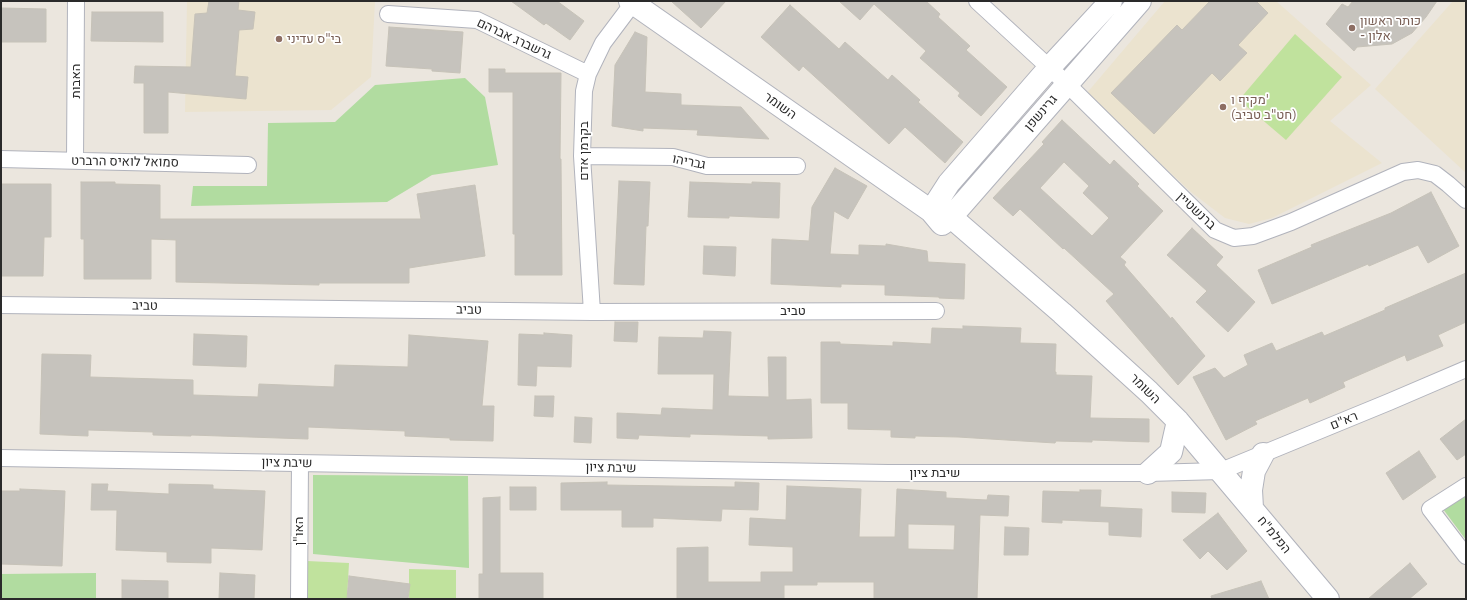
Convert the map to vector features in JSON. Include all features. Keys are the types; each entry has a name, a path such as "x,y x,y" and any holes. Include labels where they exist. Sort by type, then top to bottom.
{"street":[{"name":"האבות","path":"75,161 76,1"},
{"name":"ברנשטיין","path":"977,1 1066,84 1215,230 1234,238 1253,236 1291,222 1403,172 1418,170 1435,174 1466,200"},
{"name":"גרינשפן","path":"941,217 950,183 1048,68 1111,1"},
{"name":"גרינשפן","path":"941,217 1066,84 1140,1"},
{"name":"בקרמן אדם","path":"592,312 582,156 584,91 588,74 603,43 631,2"},
{"name":"השומר","path":"631,2 941,217 953,237 1062,313 1149,392 1178,421 1221,471"},
{"name":"גרשברג אברהם","path":"388,14 477,20 588,74"},
{"name":"גבריהו","path":"582,156 673,157 707,166 797,166"},
{"name":"סמואל לואיס הרברט","path":"1,160 248,165"},
{"name":"טביב","path":"1,305 592,312 936,311"},
{"name":"רא\"ם","path":"1221,471 1466,369"},
{"path":"1148,473 1171,452 1178,421"},
{"path":"1252,508 1251,490 1254,471 1262,454"},
{"name":"שיבת ציון","path":"1,458 888,473 1148,473 1221,471"},
{"name":"האו\"ן","path":"299,599 300,463"},
{"name":"הפלמ\"ח","path":"1221,471 1328,599"},
{"path":"1462,488 1430,509 1466,556"}],"shaded area":[{"name":"בי\"ס עדיני","path":"187,1 375,1 371,77 331,110 185,112"},
{"name":"מקיף ו' (חט\"ב טביב)","path":"1165,1 1276,1 1371,85 1330,121 1382,163 1272,218 1249,224 1225,218 1191,192 1086,94"},
{"path":"1453,1 1466,1 1466,173 1375,89"}],"green space":[{"path":"1295,34 1342,77 1286,140 1239,100"},
{"path":"465,78 485,97 498,165 432,175 387,202 191,206 193,186 267,186 268,123 335,122 375,85"},
{"path":"313,475 468,476 469,568 313,554"},
{"path":"1466,494 1466,540 1443,509"},
{"path":"307,561 349,563 347,599 305,599"},
{"path":"409,569 456,570 456,599 409,599"},
{"path":"96,573 96,599 1,599 1,574"}],"building":[{"path":"209,1 239,1 238,10 255,12 253,29 239,30 235,76 248,77 246,99 168,92 168,133 144,133 144,83 134,83 135,66 191,67 195,14 207,13"},
{"path":"511,1 557,1 584,21 570,40 546,23 544,25"},
{"path":"671,1 726,1 701,28"},
{"path":"839,1 926,1 940,14 938,17 970,46 966,50 1007,87 981,116 958,96 960,93 920,58 926,51 874,4 860,20"},
{"path":"1210,1 1256,1 1268,13 1238,45 1247,53 1220,81 1212,73 1154,134 1111,93 1177,25 1182,30"},
{"name":"כותר ראשון - אלון","path":"1353,1 1437,1 1412,33 1392,44 1357,47 1354,51 1326,24 1342,4 1348,7"},
{"path":"790,5 839,49 845,42 888,80 892,75 920,100 918,102 963,142 945,163 905,127 889,144 803,66 799,71 761,37"},
{"path":"1,8 46,9 46,42 1,42"},
{"path":"92,12 163,12 163,42 91,41"},
{"path":"389,27 463,32 460,73 432,71 432,69 386,66"},
{"path":"635,32 647,37 645,92 681,94 681,105 741,107 769,139 697,135 698,130 643,128 643,131 612,126 615,65"},
{"path":"489,69 505,69 505,73 561,73 560,159 562,275 515,275 515,234 513,234 513,92 489,92"},
{"path":"1062,120 1110,165 1114,160 1139,184 1137,186 1163,211 1120,257 1126,262 1124,265 1171,319 1172,317 1205,356 1178,385 1106,301 1114,294 1020,209 1013,216 993,198 1044,144 1042,142","holes":["1064,162 1089,186 1083,193 1109,218 1092,236 1040,188"]},
{"path":"835,168 867,186 848,219 834,211 830,254 859,255 859,245 886,246 886,244 927,251 928,262 965,264 964,299 885,295 885,285 841,284 841,287 771,284 772,239 809,241 812,207"},
{"path":"619,181 650,182 648,226 646,226 644,285 614,284"},
{"path":"81,182 115,182 115,184 160,185 160,219 421,219 417,194 475,185 485,256 409,268 409,283 319,283 319,285 176,282 176,240 151,239 151,279 84,279 84,239 81,239"},
{"path":"690,182 752,184 752,182 780,183 779,218 729,216 729,218 688,217"},
{"path":"1,184 51,184 51,237 44,237 43,276 1,276"},
{"path":"1431,192 1459,246 1428,263 1418,245 1272,304 1258,270 1312,247 1311,245 1391,213"},
{"path":"1192,228 1223,257 1216,265 1255,302 1228,332 1196,302 1207,291 1167,255"},
{"path":"704,246 736,247 735,276 703,274"},
{"path":"1466,273 1466,322 1438,335 1443,346 1407,361 1405,355 1343,382 1345,387 1310,403 1308,398 1255,421 1257,424 1226,440 1193,377 1215,368 1224,378 1248,365 1244,355 1272,343 1276,351 1322,332 1324,336"},
{"path":"615,322 638,322 637,342 614,341"},
{"path":"963,326 1021,328 1020,343 1056,344 1056,375 1092,376 1090,418 1149,419 1149,442 1092,440 1092,442 1056,441 1055,443 958,437 891,437 891,430 848,429 848,403 821,403 821,342 893,346 893,342 931,344 932,328 963,329"},
{"path":"704,331 731,332 728,396 769,397 768,357 786,357 786,400 811,399 812,438 768,439 768,436 690,434 690,437 639,435 638,439 617,438 617,413 661,415 662,408 713,410 714,374 658,374 659,337 703,338"},
{"path":"544,333 572,335 571,367 537,366 536,386 518,385 519,334 544,335"},
{"path":"194,334 247,336 246,367 193,365"},
{"path":"409,335 488,341 482,406 494,406 493,441 450,440 450,438 405,436 405,431 308,427 308,439 153,435 153,432 88,430 88,436 40,434 42,354 91,355 90,377 193,380 193,395 258,397 259,384 334,387 335,365 408,367"},
{"path":"535,396 554,396 553,417 534,416"},
{"path":"575,417 592,418 591,443 574,442"},
{"path":"1466,419 1466,454 1457,460 1440,439"},
{"path":"1419,451 1436,477 1403,500 1386,473"},
{"path":"607,482 607,485 735,487 735,482 759,483 758,510 722,509 721,521 653,518 653,527 622,527 622,510 561,510 561,483"},
{"path":"92,484 108,484 107,491 169,494 169,484 213,485 213,489 265,491 262,550 211,548 211,563 167,562 167,552 116,550 117,510 91,510"},
{"path":"787,486 861,489 859,537 895,537 897,489 946,492 946,498 987,500 988,495 1009,496 1008,516 980,515 977,599 874,599 874,582 817,582 817,585 784,585 784,599 677,599 677,548 708,547 708,582 761,582 761,572 793,572 793,547 749,545 750,518 786,520","holes":["908,524 955,525 954,550 908,549"]},
{"path":"510,487 536,487 536,510 510,510"},
{"path":"20,489 65,491 62,566 1,564 1,491 20,491"},
{"path":"1080,490 1101,490 1100,507 1142,509 1141,537 1109,535 1109,522 1062,520 1062,523 1042,522 1043,491 1080,492"},
{"path":"1172,492 1206,493 1205,513 1172,512"},
{"path":"500,497 500,573 543,573 543,599 479,599 479,574 483,574 483,498"},
{"path":"1218,513 1247,551 1227,570 1208,551 1200,559 1183,540"},
{"path":"1005,527 1029,528 1028,555 1004,555"},
{"path":"1410,563 1427,584 1409,599 1368,599"},
{"path":"220,573 255,575 254,599 219,599"},
{"path":"349,576 410,584 408,599 347,599"},
{"path":"122,580 168,581 168,599 122,599"},
{"path":"1261,581 1269,599 1212,599 1211,596"}],"place":[{"name":"כותר ראשון - אלון","path":"1352,28"},
{"name":"בי\"ס עדיני","path":"279,39"},
{"name":"מקיף ו' (חט\"ב טביב)","path":"1223,107"}]}
